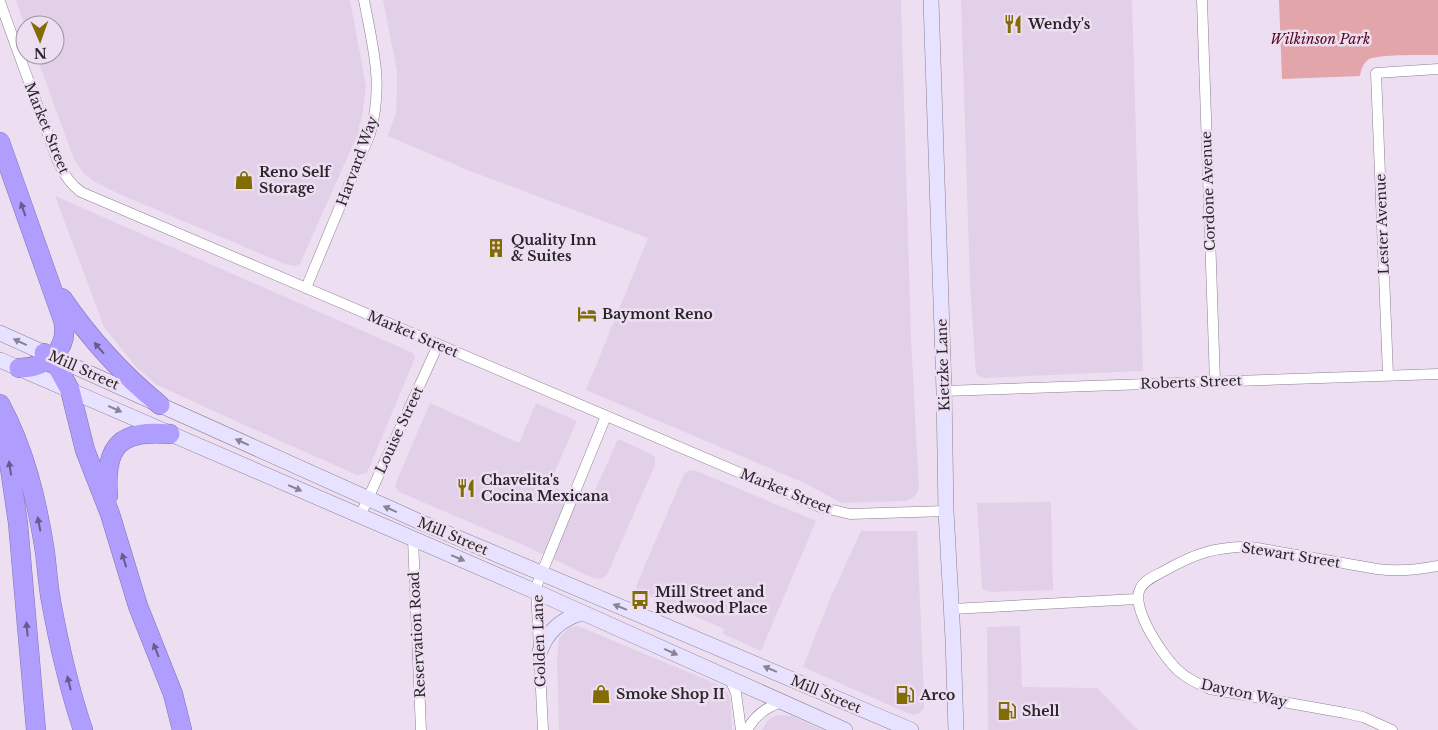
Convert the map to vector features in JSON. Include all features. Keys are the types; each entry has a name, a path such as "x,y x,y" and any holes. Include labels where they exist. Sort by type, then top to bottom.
{"highway":[{"path":"0,142 64,324 62,342 49,356 36,367 20,368"},
{"path":"39,255 58,292 91,338 123,373 160,405"},
{"path":"49,356 62,374 70,390 86,450 110,514 138,606 173,694 182,730"},
{"path":"0,405 18,523 36,730"},
{"path":"0,405 13,429 30,480 59,639 83,730"},
{"path":"110,514 108,472 114,451 124,441 135,435 144,433 170,434"}],"main road":[{"name":"Kietzke Lane","path":"931,0 944,391 946,511 952,609 956,730"},
{"name":"Mill Street","path":"0,332 49,356 368,499 911,730"},
{"name":"Mill Street","path":"0,360 536,592 845,730"},
{"path":"539,654 545,638 556,626 581,613"}],"street":[{"name":"Harvard Way","path":"306,288 366,143 374,118 378,96 377,72 364,0"},
{"name":"Cordone Avenue","path":"1202,0 1215,382"},
{"name":"Market Street","path":"0,2 58,162 64,175 73,186 89,196 832,511 850,514 946,511"},
{"name":"Lester Avenue","path":"1388,375 1376,73 1438,69"},
{"name":"Louise Street","path":"360,516 438,344"},
{"name":"Roberts Street","path":"944,391 1438,374"},
{"name":"Golden Lane","path":"543,730 536,592 541,574 606,416"},
{"name":"Reservation Road","path":"413,539 421,730"},
{"name":"Stewart Street","path":"1137,599 1139,590 1145,582 1174,565 1213,549 1231,547 1251,547 1397,571 1438,566"},
{"path":"952,609 1137,599"},
{"name":"Dayton Way","path":"1137,599 1139,608 1161,650 1175,668 1195,683 1210,689 1363,717 1392,730"},
{"path":"730,679 736,692 741,730"},
{"path":"747,730 757,715 764,709 782,702"}],"shaded area":[{"path":"16,0 350,0 366,86 362,118 358,128 360,129 300,264 294,266 285,264 119,194 84,174 74,159 40,65 65,65 65,15 21,15"},
{"path":"383,0 901,0 911,338 919,489 915,496 906,501 842,503 802,482 586,390 648,238 470,171 388,136 396,112 397,71"},
{"path":"961,0 1132,0 1143,371 983,378 976,374 970,285"},
{"path":"55,196 413,353 415,358 367,473 357,475 157,385 136,367 104,327"},
{"path":"430,403 519,443 536,403 577,421 549,485 590,502 618,439 655,457 655,465 607,575 600,579 593,578 523,545 399,492 395,486 397,480"},
{"path":"694,470 816,521 761,651 723,634 724,629 637,591 636,586 684,474"},
{"path":"1051,502 1053,590 990,592 982,589 977,503"},
{"path":"861,531 917,531 924,708 920,713 914,715 803,667 830,599"},
{"path":"578,626 719,685 730,697 732,730 559,730 557,659 559,638 570,627"},
{"path":"1020,626 1022,687 1097,688 1138,730 988,730 987,627"},
{"path":"775,716 792,716 823,730 762,730 768,720"}],"green space":[{"name":"Wilkinson Park","path":"1279,0 1438,0 1438,55 1375,57 1365,62 1360,76 1282,79"}],"place":[{"name":"Wendy's","path":"1013,24"},
{"name":"Reno Self Storage","path":"244,180"},
{"name":"Quality Inn & Suites","path":"496,248"},
{"name":"Baymont Reno","path":"587,314"},
{"name":"Chavelita's Cocina Mexicana","path":"466,488"},
{"name":"Mill Street and Redwood Place","path":"640,600"},
{"name":"Smoke Shop II","path":"601,694"},
{"name":"Arco","path":"905,695"},
{"name":"Shell","path":"1007,711"}]}
